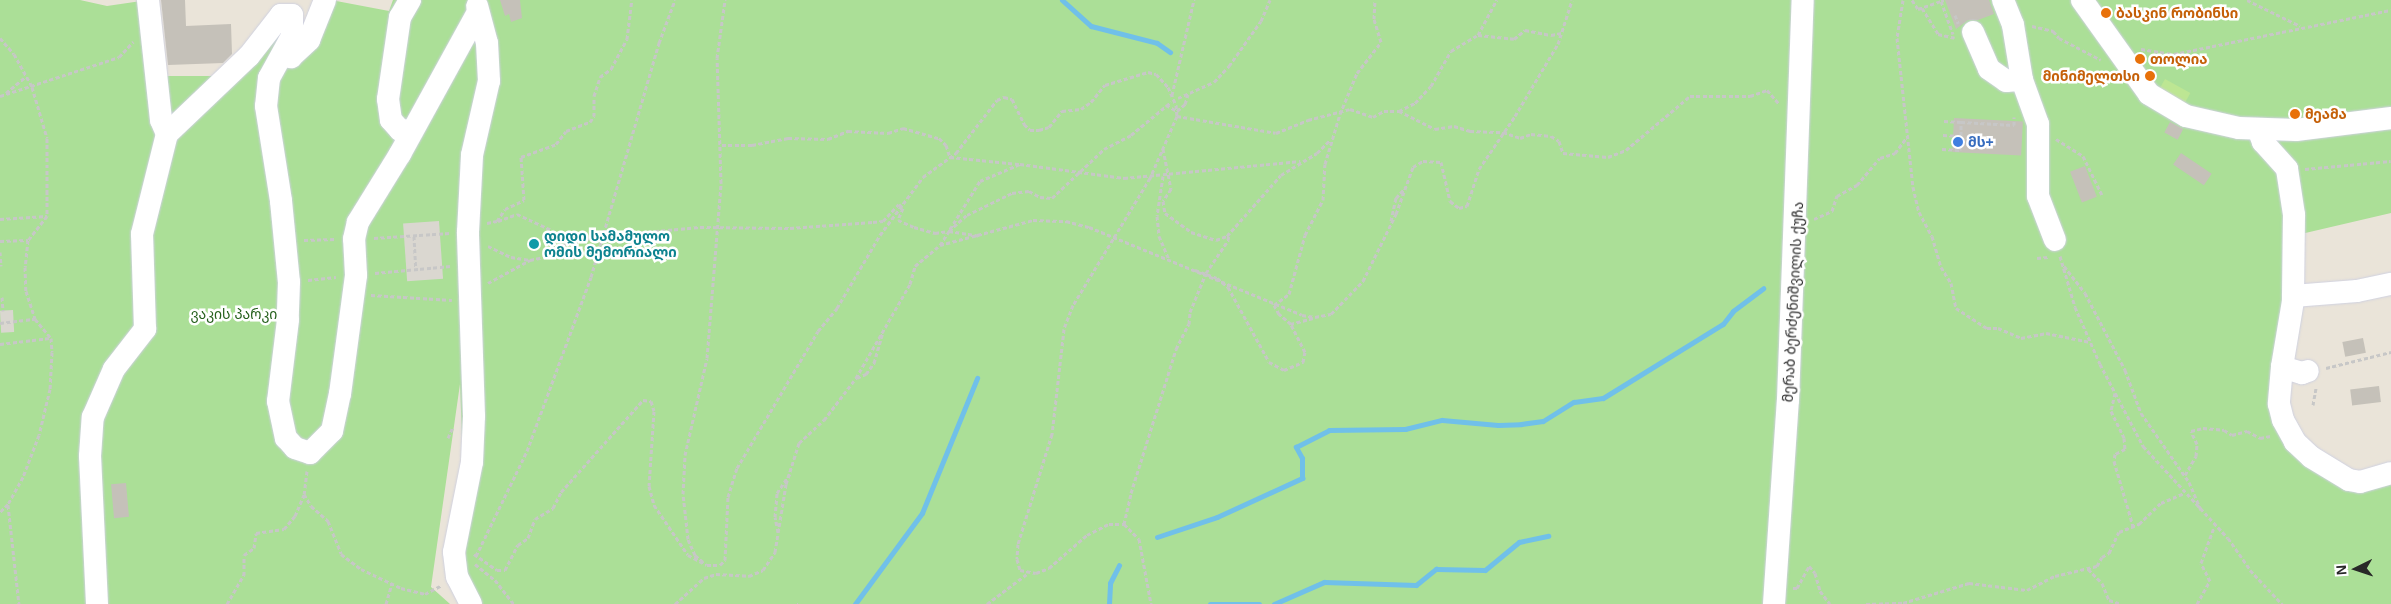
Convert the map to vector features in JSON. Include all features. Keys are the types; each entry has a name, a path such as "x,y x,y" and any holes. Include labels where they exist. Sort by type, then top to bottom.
{"street":[{"path":"148,0 161,120 167,134"},
{"path":"285,54 291,57 309,40 325,0"},
{"path":"410,0 400,18 388,99 391,120 400,130 410,131"},
{"name":"მერაბ ბერძენიშვილის ქუჩა","path":"1775,595 1788,400 1803,0"},
{"path":"2003,0 2012,25 2022,80 2038,124 2038,196 2051,249"},
{"path":"2082,0 2121,58 2149,94 2172,110 2203,122 2258,130 2324,129 2391,118"},
{"path":"97,604 90,456 93,418 114,369 145,329 141,250 142,234 167,134 238,66 279,7 292,15 293,21 285,54 269,78 266,106 293,242 296,279 288,320 278,401 286,438 304,453 320,446 332,432 345,361 355,274 358,222 400,154 410,131 477,7"},
{"path":"471,604 458,577 454,552 472,462 474,425 469,226 472,155 490,81 487,43 477,7"},
{"path":"238,66 250,35"},
{"path":"1964,35 1989,69 2006,81 2022,80"},
{"path":"2258,130 2262,142 2287,169 2294,215 2293,296 2282,367 2279,404 2289,434 2311,457 2349,480 2360,482 2391,473"},
{"path":"2293,296 2357,291 2391,284"},
{"path":"2282,367 2302,373 2312,380"}],"path":[{"path":"497,222 505,208 524,200 521,158 556,144 566,131 590,122 594,116 594,96 600,77 610,69 627,39 632,0"},
{"path":"473,562 528,451 592,277 636,131 659,44 675,0"},
{"path":"716,574 691,549 682,494 686,455 704,381 722,145 717,58 725,0"},
{"path":"1172,96 1194,0"},
{"path":"1178,98 1214,82 1229,66 1261,21 1270,0"},
{"path":"1277,305 1289,294 1305,235 1323,200 1325,164 1330,140 1340,114 1358,73 1380,42 1374,19 1375,0"},
{"path":"1177,116 1276,133 1308,120 1340,114 1350,109 1373,117 1384,111 1399,111 1415,103 1431,86 1451,52 1478,35 1497,0"},
{"path":"1291,324 1331,314 1339,308 1363,281 1396,214 1412,167 1423,160 1441,162 1450,201 1458,208 1467,206 1478,170 1543,73 1562,33 1572,0"},
{"path":"1903,0 1897,38 1909,135 1913,187 1919,212 1951,283 1956,308 1987,328 1998,328 2021,338 2046,334 2090,342"},
{"path":"1912,0 1918,9 1943,1 1950,22"},
{"path":"2247,0 2301,27"},
{"path":"1922,8 1938,34 1964,35"},
{"path":"2012,25 2020,24 2053,31 2059,38 2094,58 2121,58 2139,49 2174,54 2391,10"},
{"path":"1478,35 1514,39 1525,30 1551,35 1562,33"},
{"path":"0,96 32,87 78,68 119,57 138,35"},
{"path":"0,38 32,87 47,138 47,216 28,240 26,290 35,319 51,338 50,389 39,435 23,476 8,504 0,512"},
{"path":"474,571 473,562 469,554 476,555 497,570 506,570 518,545 528,538 535,519 553,508 561,492 643,400 651,401 654,411 649,486 654,505 688,555 707,565 720,565 725,560 728,497 737,468 818,331 837,308 880,235 923,177 956,153 997,100 1004,97 1012,99 1030,130 1049,128 1062,111 1081,109 1091,102 1104,85 1148,72 1156,74 1172,96 1177,116 1150,178 1099,267 1072,305 1064,329 1052,434 1018,544 1017,559 1020,570 1027,574"},
{"path":"6,93 26,76"},
{"path":"1399,111 1435,129 1454,126 1470,131 1503,132 1520,138 1531,134 1551,136 1559,141 1563,153 1608,157 1626,150 1690,96 1750,96 1767,90 1779,102 1782,112 1800,116"},
{"path":"1177,111 1185,104 1189,94"},
{"path":"949,231 967,215 1012,194 1030,190 1040,197 1052,198 1104,149 1131,135 1171,102"},
{"path":"1166,105 1177,111"},
{"path":"1944,121 2014,125 2014,122"},
{"path":"1942,149 1960,150 1961,122"},
{"path":"2038,124 2083,156 2102,195"},
{"path":"722,145 752,145 788,138 828,139 848,131 888,133 903,128 939,138 946,145 950,158"},
{"path":"1809,221 1832,211 1837,196 1857,184 1880,158 1895,153 1909,135"},
{"path":"1944,135 1961,136"},
{"path":"1163,149 1171,189 1163,201 1167,216 1191,232 1211,240 1228,235 1281,175 1300,161 1317,153 1330,140"},
{"path":"950,158 1020,164 1078,174 1150,178 1169,174 1300,161"},
{"path":"2287,169 2391,161"},
{"path":"676,604 704,578 716,574 749,576 763,570 775,552 790,473 800,443 824,420 856,378 910,284 915,266 940,245 980,182 1020,164"},
{"path":"1163,176 1156,216 1159,236 1169,259"},
{"path":"1390,226 1396,198 1406,187"},
{"path":"603,236 716,227 790,228 873,222 883,220 899,204 901,206"},
{"path":"901,206 898,220 935,234 949,231 981,236"},
{"path":"469,226 497,222 517,214 553,231 566,243"},
{"path":"0,219 47,216"},
{"path":"940,245 981,236 1033,220 1066,221 1169,259 1228,287 1302,315 1315,317"},
{"path":"293,242 440,234"},
{"path":"1124,524 1150,427 1206,272 1228,240 1228,235"},
{"path":"414,236 416,269"},
{"path":"0,241 28,240"},
{"path":"489,246 511,257 530,260"},
{"path":"2037,258 2051,249 2085,293 2125,370 2141,413 2185,475 2202,513"},
{"path":"0,252 1,266"},
{"path":"2063,264 2075,308 2115,393 2143,446 2214,527 2228,538 2250,570 2282,604"},
{"path":"296,279 442,267"},
{"path":"1189,269 1206,272 1228,287 1269,362 1284,370 1303,362 1305,352 1291,324 1279,314 1277,305"},
{"path":"2,298 3,311"},
{"path":"0,322 35,319"},
{"path":"856,378 866,374 874,363 884,328"},
{"path":"0,344 51,338"},
{"path":"2313,405 2312,380 2391,352"},
{"path":"2115,393 2111,411 2124,438 2125,449 2115,454 2114,461 2133,526"},
{"path":"2185,475 2196,456 2196,444 2191,431 2204,428 2224,430 2232,435 2247,431 2260,438 2289,434"},
{"path":"227,604 244,575 244,555 254,548 256,533 284,529 296,516 304,494 308,465 304,453"},
{"path":"778,535 775,518 777,493 783,480 790,473"},
{"path":"1866,604 1903,602 1969,583 2026,590 2055,576 2098,566 2102,557 2109,553 2119,532 2133,526 2153,513 2161,503 2184,493"},
{"path":"304,494 311,506 328,520 341,554 361,569 401,588 430,592"},
{"path":"8,504 19,604"},
{"path":"986,604 1027,574 1049,568 1087,535 1109,524 1124,524 1139,539 1151,604"},
{"path":"2197,604 2210,581 2201,563 2214,527"},
{"path":"473,562 495,580 514,604"},
{"path":"1775,595 1797,588 1809,566 1815,573 1820,591 1830,604"},
{"path":"2087,568 2102,583 2109,600 2121,604"},
{"path":"386,604 392,584"}],"green space":[{"name":"ვაკის პარკი","path":"0,0 80,0 107,6 148,0 156,76 229,76 269,31 313,32 331,0 389,11 393,0 2391,0 2391,213 2301,234 2285,177 2287,294 2275,382 2313,464 2391,476 2391,604 463,604 466,546 460,384 431,587 450,604 0,604"},
{"path":"2165,79 2190,93 2183,106 2158,92"}],"shaded area":[{"path":"439,221 443,279 407,281 403,224"},
{"path":"13,310 14,332 1,333 0,311"}],"building":[{"path":"161,0 185,0 186,26 231,24 232,54 223,63 168,65"},
{"path":"500,0 520,0 522,18 511,22 509,14 505,16"},
{"path":"1945,0 1989,0 1994,14 1978,20 1968,20 1956,29"},
{"path":"1954,118 2023,122 2021,156 1952,152"},
{"path":"2170,122 2183,129 2178,140 2164,133"},
{"path":"2181,153 2212,174 2204,185 2173,165"},
{"path":"2085,166 2097,197 2082,203 2070,172"},
{"path":"2363,338 2366,353 2345,357 2342,342"},
{"path":"2379,386 2381,402 2352,405 2350,390"},
{"path":"126,483 129,517 114,518 111,484"}],"waterway":[{"path":"1062,0 1091,26 1157,43 1170,52"},
{"path":"1157,537 1217,517 1302,478 1302,458 1296,447 1329,430 1405,429 1442,420 1498,425 1521,424 1543,421 1574,402 1603,398 1723,324 1733,311 1763,288"},
{"path":"855,604 922,513 977,378"},
{"path":"1274,604 1324,582 1416,585 1436,569 1485,570 1519,542 1548,536"},
{"path":"1109,604 1110,583 1119,565"},
{"path":"1210,604 1259,604"}],"place":[{"name":"ბასკინ რობინსი","path":"2106,13"},
{"name":"თოლია","path":"2140,59"},
{"name":"მინიმელთსი","path":"2150,76"},
{"name":"მეამა","path":"2295,114"},
{"name":"მს+","path":"1958,142"},
{"name":"დიდი სამამულო ომის მემორიალი","path":"534,244"}]}
